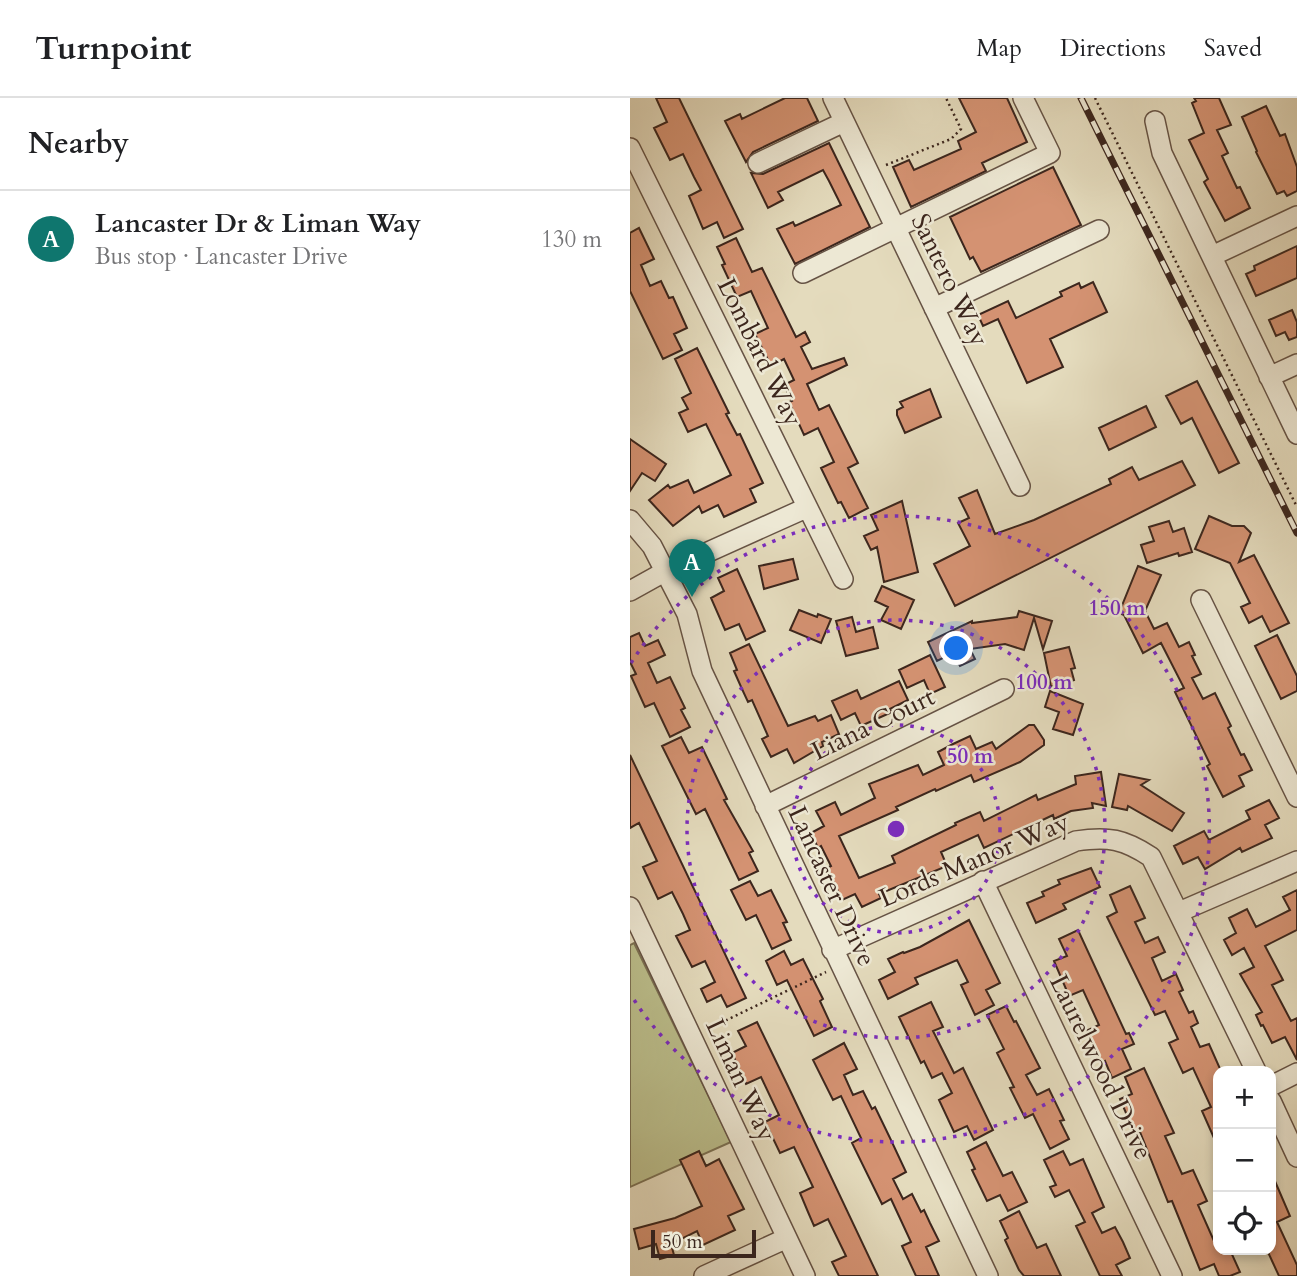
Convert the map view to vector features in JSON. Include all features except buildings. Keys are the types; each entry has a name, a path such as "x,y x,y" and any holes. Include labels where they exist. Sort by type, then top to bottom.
{"street":[{"name":"Santero Way","path":"833,98 1020,486"},
{"path":"803,273 1050,153 1023,98"},
{"path":"1155,121 1162,153 1297,434"},
{"path":"758,163 844,122"},
{"name":"Lombard Way","path":"630,148 843,579"},
{"path":"1212,256 1297,216"},
{"path":"934,308 1099,230"},
{"path":"1269,377 1297,364"},
{"path":"630,591 666,571 806,508"},
{"name":"Lancaster Drive","path":"630,520 652,546 687,614 702,671 988,1276"},
{"path":"1201,600 1297,796"},
{"name":"Liana Court","path":"765,806 1004,689"},
{"name":"Lords Manor Way","path":"832,950 1076,841 1099,838 1121,841 1151,858 1254,1066"},
{"path":"1179,912 1297,860"},
{"name":"Laurelwood Drive","path":"983,881 1172,1276"},
{"name":"Liman Way","path":"630,907 805,1276"},
{"path":"1276,1084 1297,1073"},
{"path":"1276,1112 1297,1157"},
{"path":"704,1276 787,1238"}],"path":[{"path":"886,165 951,139 961,129 946,98"},
{"path":"1095,98 1297,507"},
{"path":"703,1032 827,972"}],"green space":[{"path":"634,943 731,1142 630,1187 630,945"}],"railway":[{"path":"1081,98 1297,533"}],"place":[{"name":"Lancaster Dr & Liman Way","path":"692,597"}]}
